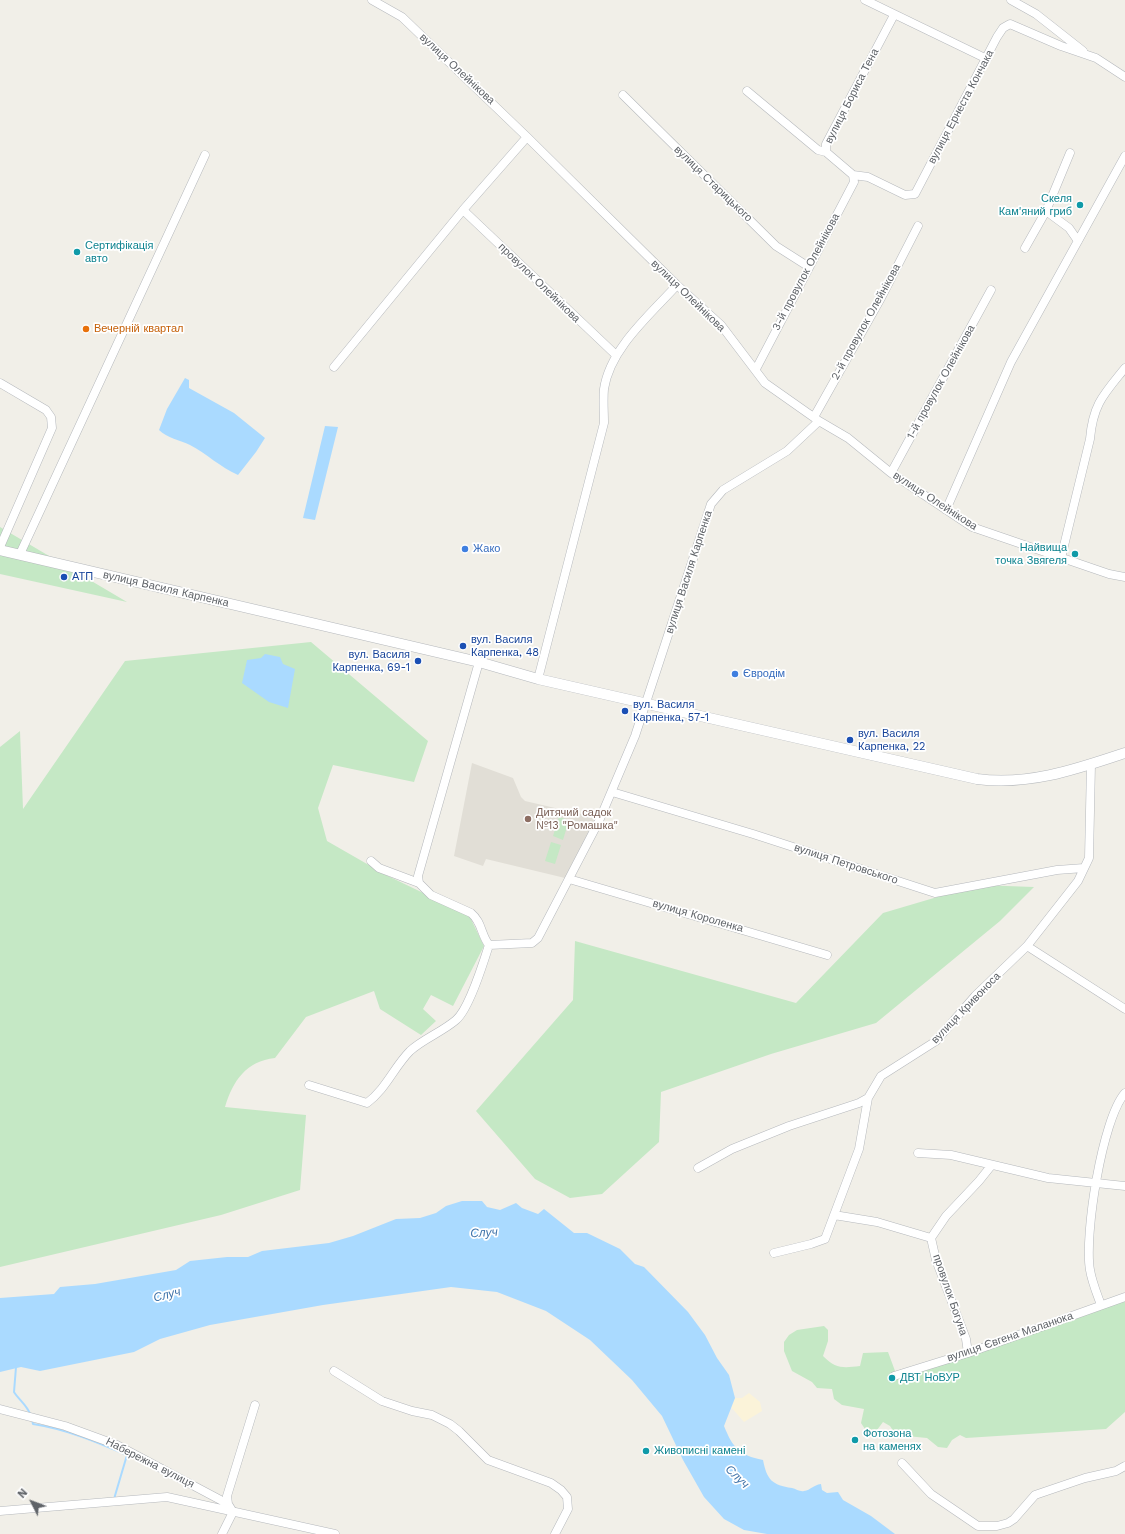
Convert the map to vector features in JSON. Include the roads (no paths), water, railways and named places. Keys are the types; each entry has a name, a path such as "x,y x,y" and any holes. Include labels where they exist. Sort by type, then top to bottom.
{"street":[{"name":"вулиця Олейнікова","path":"372,0 402,17 527,137 677,285 721,325 756,369 765,383 816,419 848,438 891,473 972,527 1109,574 1125,577"},
{"path":"865,0 987,59"},
{"path":"1011,0 1036,14 1086,54 1102,61 1125,77"},
{"name":"вулиця Бориса Тена","path":"894,15 828,138 826,152 854,175 868,177 904,196 915,194"},
{"name":"вулиця Ернеста Кончака","path":"915,194 1003,28 1010,24 1061,46 1086,54"},
{"path":"747,91 818,150 826,152"},
{"name":"вулиця Старицького","path":"623,95 776,246 809,267"},
{"path":"334,368 463,210 527,137"},
{"path":"1025,248 1046,211 1070,153"},
{"path":"20,554 205,155"},
{"path":"946,510 1011,362 1125,156"},
{"name":"3-й провулок Олейнікова","path":"756,369 854,182 854,175"},
{"name":"провулок Олейнікова","path":"463,210 616,356"},
{"path":"1046,211 1069,228 1078,241"},
{"name":"2-й провулок Олейнікова","path":"816,419 918,226"},
{"path":"538,679 604,423 604,388 616,356 677,285"},
{"name":"1-й провулок Олейнікова","path":"891,473 991,290"},
{"path":"1061,558 1090,439 1092,419 1100,398 1125,368"},
{"path":"0,383 42,407 49,413 52,428 0,549"},
{"name":"вулиця Василя Карпенка","path":"647,702 711,504 723,490 787,451 816,419"},
{"name":"вулиця Василя Карпенка","path":"0,549 479,662 538,679 647,702 977,779 998,782 1037,779 1125,753"},
{"path":"419,883 418,876 479,662"},
{"path":"489,945 532,943 538,938 585,850 612,792 647,702"},
{"name":"вулиця Кривоноса","path":"774,1253 825,1239 859,1149 868,1098 881,1076 936,1041 975,996 1027,946 1078,881 1089,858 1091,764"},
{"name":"вулиця Петровського","path":"612,792 760,836 935,893 1057,870 1084,868"},
{"path":"371,861 379,868 419,883 431,895 471,913 477,918 481,926 482,936 489,945"},
{"name":"вулиця Короленка","path":"569,879 827,955"},
{"path":"309,1085 367,1102 377,1096 410,1051 455,1021 462,1013 483,965 489,945"},
{"path":"1027,946 1125,1009"},
{"path":"1101,1305 1090,1269 1089,1243 1095,1183 1113,1118 1120,1098 1125,1093"},
{"path":"698,1168 732,1149 789,1126 859,1103 868,1098"},
{"path":"918,1154 951,1155 991,1166 1048,1178 1125,1186"},
{"path":"834,1215 877,1222 931,1238 946,1216 980,1181 991,1166"},
{"name":"провулок Богуна","path":"931,1238 936,1260 966,1339 968,1353"},
{"name":"вулиця Євгена Маланюка","path":"894,1376 968,1353 1125,1297"},
{"path":"334,1371 382,1401 412,1411 432,1415 450,1424 488,1460 551,1484 561,1490 567,1497 568,1509 555,1534"},
{"path":"233,1512 228,1504 227,1496 255,1405"},
{"name":"Набережна вулиця","path":"0,1409 65,1426 117,1445 228,1504"},
{"path":"902,1463 931,1494 978,1526 997,1526 1014,1519 1035,1495 1125,1466"},
{"path":"0,1511 167,1497 335,1534"},
{"path":"222,1534 233,1512"}],"water":[{"path":"185,378 189,380 189,388 234,413 265,438 238,475 190,445 170,437 159,430 167,409"},
{"path":"325,426 338,427 315,520 303,518"},
{"path":"265,654 280,657 283,664 295,669 288,708 269,702 242,683 247,660 261,658"},
{"name":"Случ","path":"462,1201 482,1201 487,1207 500,1210 516,1203 522,1208 538,1214 544,1209 574,1233 587,1233 620,1249 635,1264 644,1267 688,1312 705,1335 717,1358 729,1375 735,1398 724,1426 734,1445 742,1453 763,1460 766,1472 775,1483 800,1491 821,1484 822,1490 827,1493 838,1492 843,1500 871,1516 895,1534 767,1534 744,1530 724,1519 704,1497 683,1460 662,1416 632,1380 590,1340 546,1311 497,1292 451,1287 323,1305 210,1325 160,1339 134,1352 40,1371 21,1367 0,1372 0,1298 54,1294 60,1287 95,1284 176,1270 190,1261 227,1257 248,1257 262,1251 329,1243 353,1236 396,1219 420,1218 436,1213 446,1206"}],"waterway":[{"path":"16,1367 14,1392 30,1414"},
{"path":"32,1420 33,1424 69,1433 127,1455 114,1499"}],"place":[{"name":"Скеля Кам'яний гриб","path":"1080,205"},
{"name":"Сертифікація авто","path":"77,252"},
{"name":"Вечерній квартал","path":"86,329"},
{"name":"Жако","path":"465,549"},
{"name":"Найвища точка Звягеля","path":"1075,554"},
{"name":"АТП","path":"64,577"},
{"name":"вул. Василя Карпенка, 48","path":"463,646"},
{"name":"вул. Василя Карпенка, 69-1","path":"418,661"},
{"name":"Євродім","path":"735,674"},
{"name":"вул. Василя Карпенка, 57-1","path":"625,711"},
{"name":"вул. Василя Карпенка, 22","path":"850,740"},
{"name":"Дитячий садок №13 \"Ромашка\"","path":"528,819"},
{"name":"ДВТ НоВУР","path":"892,1378"},
{"name":"Фотозона на каменях","path":"855,1440"},
{"name":"Живописні камені","path":"646,1451"}]}
